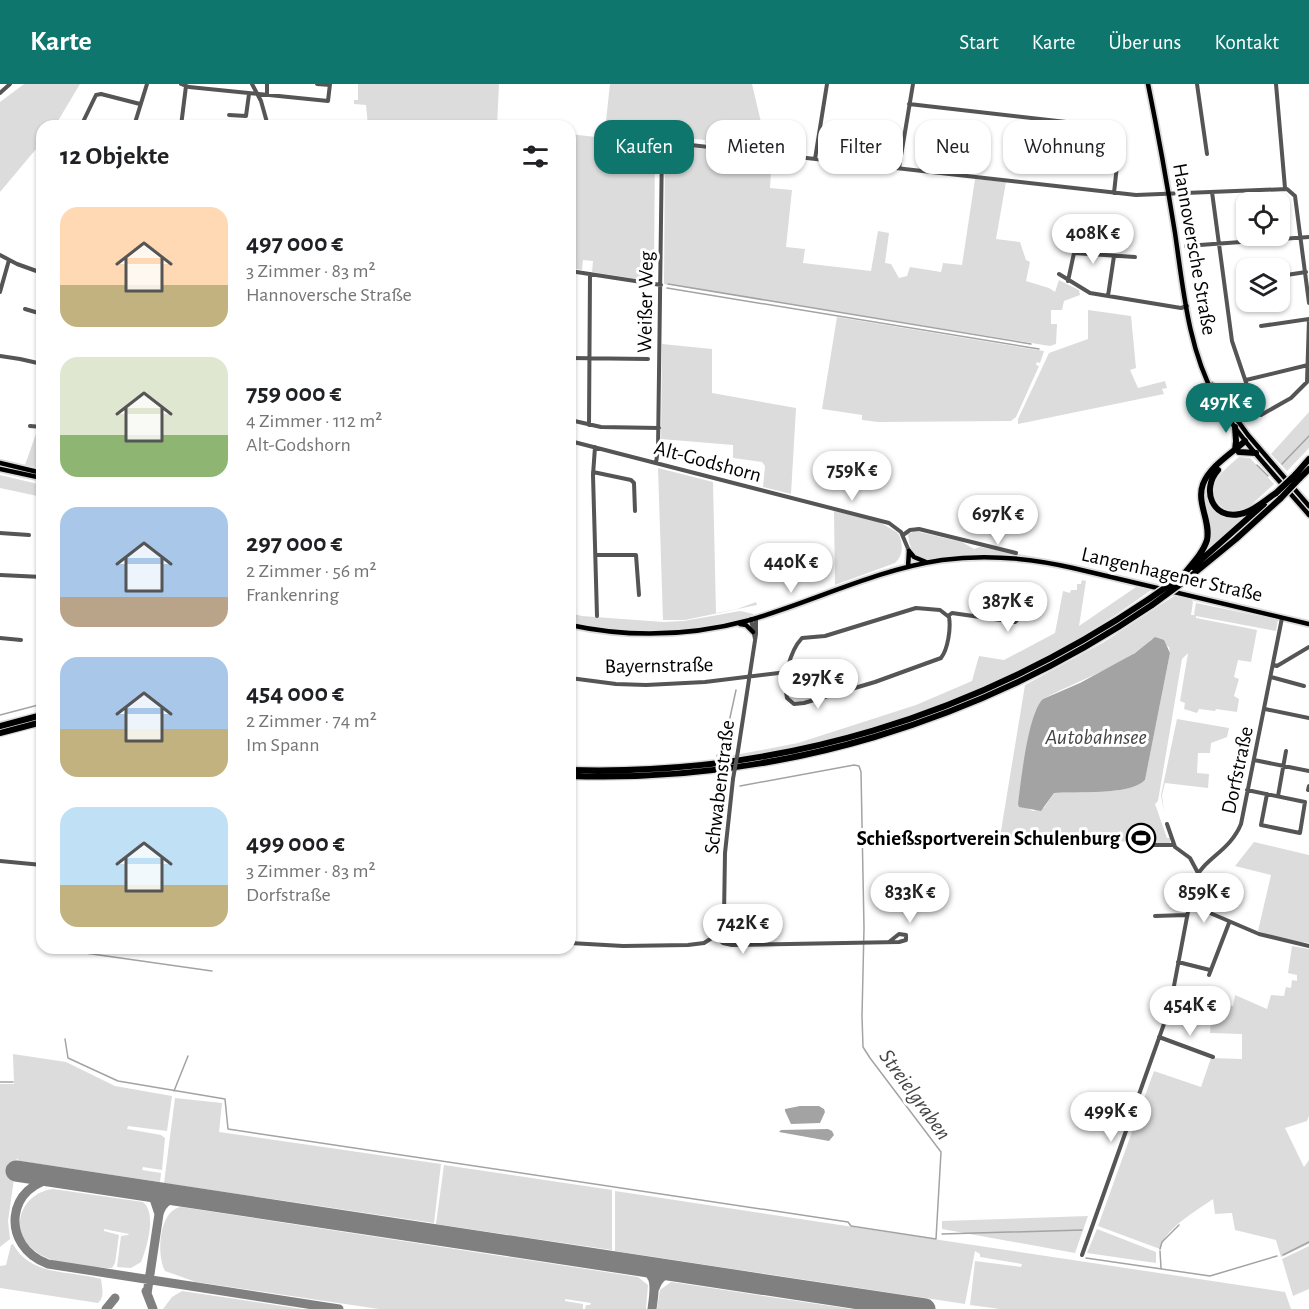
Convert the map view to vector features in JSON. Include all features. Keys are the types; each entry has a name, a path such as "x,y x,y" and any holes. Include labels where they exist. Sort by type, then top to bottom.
{"highway":[{"path":"1235,427 1237,451"},
{"path":"1183,578 1204,548 1207,538 1208,530 1201,493 1203,484 1217,465 1249,441"},
{"path":"1237,451 1256,453"},
{"path":"1237,451 1212,477 1209,491 1214,505 1225,513 1241,514 1279,495"},
{"path":"576,777 653,776 724,770 816,753 885,735 969,705 1030,677 1101,638 1236,539 1297,477 1309,459"},
{"path":"1297,477 1309,471"},
{"path":"576,770 652,770 731,762 789,753 876,731 966,699 1027,671 1150,602"},
{"path":"0,726 36,717"},
{"path":"0,733 36,724"}],"main road":[{"name":"Hannoversche Straße","path":"1148,84 1195,345 1215,396 1235,427 1309,506"},
{"name":"Hannoversche Straße","path":"1210,383 1256,453 1309,515"},
{"path":"0,463 36,472"},
{"path":"0,469 36,477"},
{"path":"910,552 914,557 928,563"},
{"path":"910,552 911,566"},
{"name":"Langenhagener Straße","path":"576,626 629,633 670,634 703,630 754,619 911,566 976,558 1037,561 1073,568 1309,624"},
{"path":"738,623 746,625 753,632"}],"street":[{"path":"0,93 10,84"},
{"path":"136,120 147,84"},
{"path":"252,84 258,94 266,120"},
{"path":"267,84 267,94"},
{"path":"182,120 186,85 249,94 328,101 330,85 317,84"},
{"path":"818,159 815,159 827,84"},
{"path":"903,142 913,84"},
{"path":"1197,84 1207,154"},
{"path":"1276,84 1285,188"},
{"path":"84,120 93,98 98,94 140,104"},
{"path":"229,115 246,116 249,94"},
{"path":"909,104 1119,128 1114,193"},
{"name":"Weißer Weg","path":"656,463 663,142 815,159"},
{"path":"903,168 1144,196 1285,188 1295,196 1309,303"},
{"path":"1212,192 1232,340 1256,412 1264,415 1291,398 1307,382 1309,319 1261,326"},
{"path":"1186,246 1309,237"},
{"path":"1068,281 1074,253 1135,257"},
{"path":"0,255 36,271"},
{"path":"1108,297 1114,256"},
{"path":"0,292 9,260"},
{"path":"576,272 661,285"},
{"path":"1290,274 1306,272"},
{"path":"588,425 590,274"},
{"path":"1059,274 1087,293 1181,308 1187,306"},
{"path":"26,309 36,312"},
{"path":"0,356 36,363"},
{"path":"576,358 648,359"},
{"path":"1246,380 1308,365"},
{"path":"576,422 601,427 658,428"},
{"path":"30,426 36,427"},
{"name":"Alt-Godshorn","path":"576,442 889,523 897,527 903,535"},
{"path":"595,447 593,472 597,616"},
{"path":"593,472 631,480 634,483 635,511"},
{"path":"910,552 903,535 910,530 919,530 1016,553"},
{"path":"0,533 30,535"},
{"path":"596,555 636,555 639,595"},
{"path":"0,575 36,577"},
{"path":"948,616 952,613 1015,622 1022,615 1026,594"},
{"path":"916,608 940,610 948,616 950,623 946,650 942,658 850,690 804,703 794,704 786,695 787,672 796,646 804,637 825,636 916,608"},
{"name":"Dorfstraße","path":"1198,873 1228,846 1237,834 1265,709 1282,618"},
{"name":"Schwabenstraße","path":"754,619 755,640"},
{"name":"Schwabenstraße","path":"714,936 721,926 724,915 726,841 733,779 755,640 754,619"},
{"path":"0,638 21,640"},
{"path":"1274,665 1277,666 1309,647"},
{"name":"Bayernstraße","path":"576,679 646,685 693,683 787,672"},
{"path":"1271,677 1304,686"},
{"path":"1265,709 1309,718"},
{"path":"1278,796 1286,750"},
{"path":"1254,760 1309,771"},
{"path":"1247,790 1278,796 1306,803 1300,833 1261,825 1267,794"},
{"path":"1082,1255 1170,1007 1186,915 1194,880 1198,873 1190,858 1174,845 1167,824"},
{"path":"1152,845 1174,845"},
{"path":"0,861 36,864"},
{"path":"1189,904 1272,938 1309,946"},
{"path":"1155,916 1186,915"},
{"path":"1178,962 1210,972 1229,922"},
{"path":"576,943 623,946 688,945 704,943 714,936 727,945 889,942"},
{"path":"1159,1037 1213,1057"}],"shaded area":[{"path":"24,84 80,84 59,120 36,120 36,149 0,192 0,102"},
{"path":"358,84 499,84 497,120 367,120 366,105 354,104 354,100 358,100"},
{"path":"610,84 752,84 760,120 706,120 706,143 705,140 694,139 694,120 606,120"},
{"path":"576,135 594,137 594,174 655,174 654,274 650,281 592,272 593,261 583,260 582,270 576,269"},
{"path":"694,148 706,149 706,174 771,174 770,188 792,190 786,247 805,249 803,263 871,271 878,231 889,233 885,263 891,264 899,278 907,276 910,267 941,272 943,263 962,265 975,179 1006,182 996,239 1020,242 1026,260 1030,262 1026,281 1055,292 1059,280 1079,290 1080,295 1064,301 1062,310 1051,310 1051,324 1057,324 1056,344 1050,346 664,284 665,174 694,174"},
{"path":"1088,310 1131,316 1136,368 1130,370 1138,388 1165,381 1167,388 1162,389 1164,394 1018,424 1018,419 1049,353 1088,339"},
{"path":"837,317 1044,351 1040,363 1037,362 1036,365 1039,366 1016,417 1011,421 878,422 862,420 862,415 822,409"},
{"path":"662,344 712,349 712,393 796,408 791,494 763,487 765,466 762,462 733,458 733,445 661,439"},
{"path":"1309,412 1309,448 1287,471 1271,454"},
{"path":"36,434 36,467 25,465"},
{"path":"1239,457 1250,458 1274,484 1249,507 1233,512 1222,507 1216,499 1214,489 1220,475"},
{"path":"658,468 713,482 716,613 756,602 757,605 685,620 663,620"},
{"path":"1217,469 1208,485 1218,511 1252,512 1202,555 1208,542 1202,495 1210,475"},
{"path":"0,475 36,484 36,496 0,488"},
{"path":"834,511 878,521 898,533 902,549 898,560 835,585"},
{"path":"915,531 962,542 974,549 980,547 1051,560 977,555 924,560 914,555 909,542 908,534"},
{"path":"1082,580 1086,581 1079,626 1136,587 1151,590 1055,652 1004,678 951,700 897,720 842,736 729,759 730,756 798,743 916,705 972,681 979,656 1004,660 1055,633 1063,591 1070,593 1071,590 1077,590 1077,584 1081,584"},
{"path":"1174,596 1191,599 1193,602 1191,615 1195,615 1196,603 1278,620 1276,631 1196,616 1196,618 1257,630 1251,662 1238,660 1234,677 1239,679 1234,696 1239,699 1237,712 1199,709 1197,713 1184,709 1185,703 1180,701 1188,653 1182,659 1158,801 1155,804 1167,838 1170,838 1170,844 1113,841 1113,833 1109,843 1000,837 1025,685 1104,642","holes":["1152,639 1169,647 1170,653 1145,780 1138,785 1115,791 1054,793 1044,808 1033,811 1018,804 1035,712 1043,699 1115,665"]},
{"path":"740,611 754,614 733,622 663,632 607,630 576,625 576,614 663,622 684,621"},
{"path":"1177,719 1229,728 1227,737 1211,743 1210,753 1198,753 1197,773 1209,774 1208,788 1165,783 1162,795 1164,813 1161,795"},
{"path":"1254,842 1309,855 1309,943 1287,940 1258,931 1271,875 1235,866"},
{"path":"1292,946 1309,949 1309,1116 1307,1121 1285,1128 1304,1167 1309,1160 1309,1244 1281,1257 1276,1240 1235,1230 1232,1213 1215,1214 1213,1199 1175,1227 1163,1241 1160,1249 1098,1226 1154,1071 1201,1087 1211,1058 1242,1059 1242,1034 1210,1033 1212,1011 1228,1013 1228,1005 1233,1006 1235,995 1267,1009 1271,995 1284,996 1286,987 1291,988 1292,980 1297,981 1297,975 1288,973"},
{"path":"13,1054 66,1062 115,1086 172,1096 167,1131 128,1126 127,1129 161,1135 165,1138 162,1170 143,1167 142,1170 161,1173 160,1182 19,1161 17,1158 16,1164 12,1164 10,1178 14,1179 8,1221 10,1239 0,1247 0,1084 14,1084"},
{"path":"175,1098 222,1103 219,1132 441,1164 434,1223 164,1183"},
{"path":"444,1165 612,1190 612,1250 436,1224"},
{"path":"53,1189 143,1202 149,1214 150,1231 141,1262 131,1268 117,1267 121,1236 129,1234 104,1229 104,1231 119,1235 115,1263 112,1268 61,1263 35,1251 26,1242 22,1233 20,1223 22,1214 33,1197"},
{"path":"615,1191 1285,1292 1291,1309 1000,1309 970,1305 975,1261 1021,1267 1022,1264 980,1257 980,1254 975,1251 965,1304 615,1251"},
{"path":"181,1207 638,1277 648,1285 646,1309 585,1309 586,1305 591,1303 565,1299 565,1301 583,1304 583,1309 379,1309 196,1282 165,1271 162,1264 160,1245 164,1224 174,1210"},
{"path":"1088,1216 1075,1253 942,1229 942,1221"},
{"path":"1097,1229 1156,1252 1156,1263 1087,1253"},
{"path":"13,1244 21,1255 41,1267 101,1279 102,1298 98,1303 0,1288 0,1266 6,1265"},
{"path":"1309,1246 1309,1289 1293,1296 1282,1259"},
{"path":"671,1282 851,1309 657,1309 660,1290"},
{"path":"182,1291 302,1309 163,1309 172,1297"}],"water":[{"name":"Autobahnsee","path":"1155,637 1164,640 1170,653 1145,780 1138,785 1115,791 1054,793 1041,811 1019,807 1029,732 1043,699 1080,683 1135,653"},
{"path":"819,1106 824,1109 820,1123 791,1124 785,1109"},
{"path":"828,1129 834,1135 829,1141 779,1132 781,1130"}],"waterway":[{"path":"668,284 1031,344"},
{"path":"667,288 1039,349"},
{"path":"1282,464 1309,436"},
{"path":"1257,465 1268,476"},
{"name":"Streielgraben","path":"717,756 724,745 736,690"},
{"path":"0,715 36,706"},
{"path":"65,1039 68,1058 118,1081 225,1099 228,1129 848,1222 851,1226 936,1239 941,1152 863,1047 864,928 861,772 859,766 854,765 740,786"},
{"name":"Streielgraben","path":"720,778 721,785 726,787"},
{"path":"92,954 212,971"},
{"path":"174,1091 188,1056"},
{"path":"0,1082 13,1082"},
{"path":"1160,1249 1162,1242 1179,1225"},
{"path":"942,1234 1082,1230"},
{"path":"1283,1255 1309,1242"},
{"path":"1160,1251 1161,1268"},
{"path":"1086,1258 1210,1276 1277,1256"}],"taxiway":[{"path":"59,1178 41,1182 28,1191 19,1202 15,1216 16,1230 22,1244 32,1256 48,1264 339,1309"},
{"path":"140,1190 154,1199 159,1214 163,1205 169,1200 186,1197"},
{"path":"147,1294 159,1214"},
{"path":"632,1265 651,1275 654,1287 652,1309"},
{"path":"655,1288 665,1275 680,1272"},
{"path":"146,1291 153,1309"},
{"path":"106,1309 115,1298"}],"runway":[{"path":"16,1171 925,1309"}],"place":[{"name":"Schießsportverein Schulenburg","path":"1141,838"}]}
